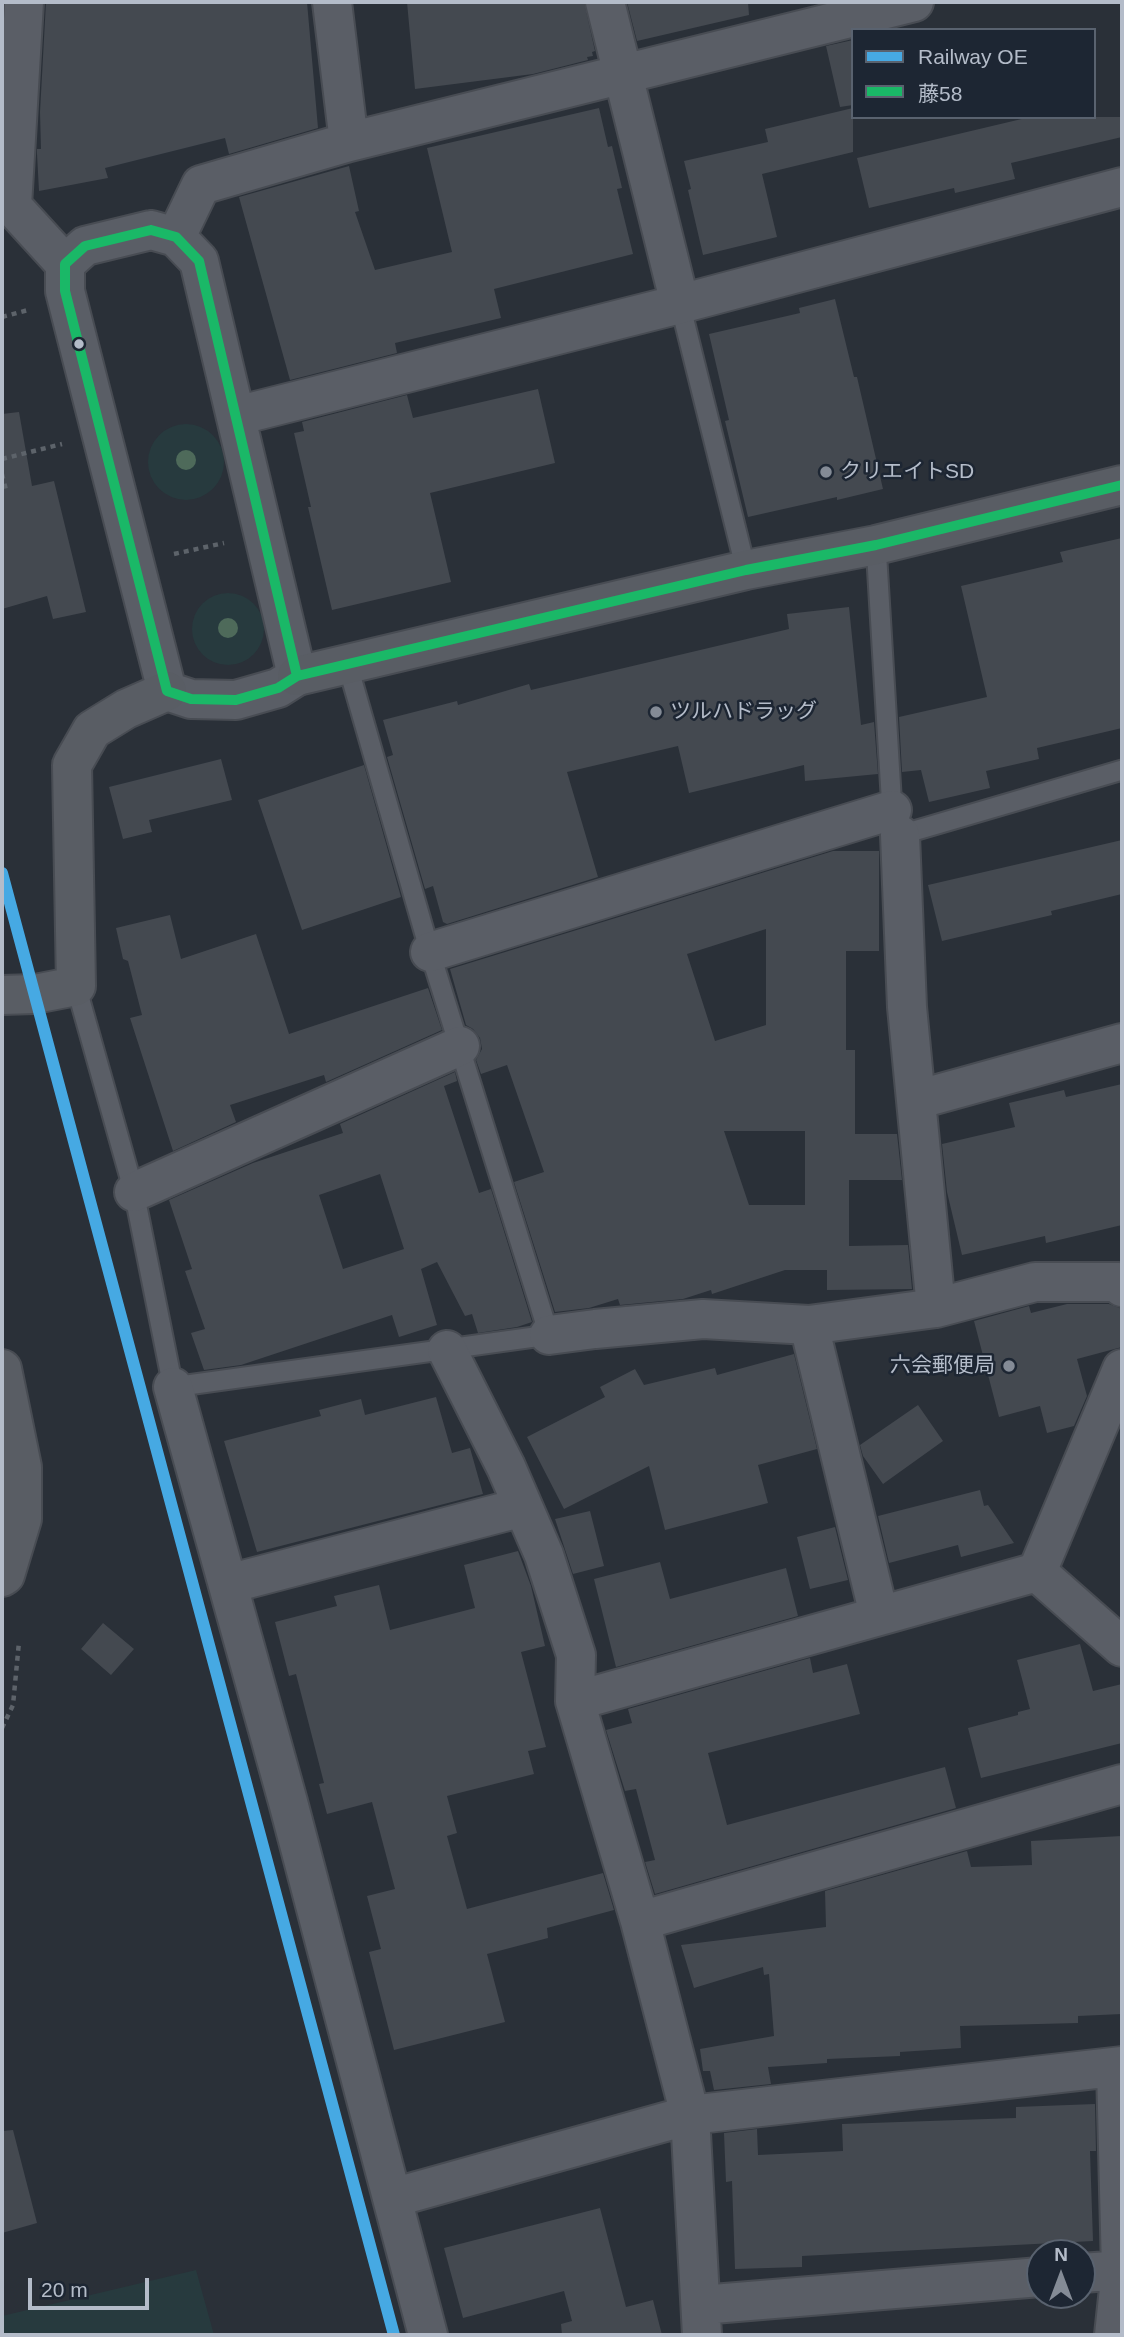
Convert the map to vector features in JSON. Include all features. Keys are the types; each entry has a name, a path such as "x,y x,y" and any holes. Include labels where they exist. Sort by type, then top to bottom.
{"street":[{"path":"24,2 12,206 18,230 65,264"},
{"path":"332,2 349,142"},
{"path":"605,2 680,304"},
{"path":"176,237 201,185 349,142 914,2"},
{"path":"236,416 680,304 1122,187"},
{"path":"167,691 65,291 65,264 85,246 151,230 176,237 199,261 296,676"},
{"path":"2,995 35,994 76,986 72,765 92,730 126,709 167,691 191,699 236,700 278,688 296,676 347,663 746,570 876,545 1122,485"},
{"path":"430,952 896,822 907,1007 936,1308"},
{"path":"916,1100 1122,1043"},
{"path":"134,1192 460,1046"},
{"path":"549,1335 703,1319 809,1325 936,1308 1035,1282 1119,1282 1122,1287"},
{"path":"809,1325 879,1615"},
{"path":"447,1349 506,1467 544,1555 576,1655 575,1701 640,1921 690,2115 702,2320 1026,2279"},
{"path":"2,1369 22,1467 22,1519 2,1577"},
{"path":"1037,1572 1122,1369"},
{"path":"173,1387 288,1802 428,2335"},
{"path":"228,1584 523,1507"},
{"path":"575,1701 1037,1572"},
{"path":"1037,1572 1122,1647"},
{"path":"640,1921 1122,1784"},
{"path":"392,2199 690,2115 1119,2067 1122,2270 1114,2335"},
{"path":"1096,2272 1122,2270"}],"lane":[{"path":"680,304 746,570"},
{"path":"876,545 896,822 1122,770"},
{"path":"76,986 134,1192 173,1387 549,1335 430,952 347,663"}],"path":[{"path":"2,317 31,310"},
{"path":"2,459 66,443"},
{"path":"2,474 6,490 2,491"},
{"path":"172,554 236,540"},
{"path":"2,1728 13,1705 19,1642"}],"green space":[{"path":"179,424 193,424 207,430 218,441 224,462 221,477 213,489 193,500 179,500 165,494 154,483 148,469 148,455 154,441 165,430"},
{"path":"228,593 242,596 254,603 261,615 264,629 261,643 254,655 242,662 228,665 214,662 202,655 195,643 192,629 195,615 202,603 214,596"},
{"path":"196,2270 214,2335 2,2335 2,2316"}],"building":[{"path":"46,2 307,2 318,128 229,154 225,138 105,168 108,178 39,191 37,149 41,149 40,112"},
{"path":"407,2 584,2 595,51 592,52 593,56 587,57 588,60 533,74 415,89"},
{"path":"627,2 748,2 749,15 637,41"},
{"path":"851,40 851,105 840,107 826,46"},
{"path":"599,108 608,147 612,146 622,188 617,189 633,254 494,289 501,318 395,343 397,353 290,380 239,197 349,166 359,211 355,212 375,270 452,252 427,148"},
{"path":"851,108 853,152 762,174 777,237 703,255 684,161 768,142 765,129"},
{"path":"1122,117 1122,137 1011,163 1015,179 955,193 954,188 869,208 857,158 1022,119"},
{"path":"835,299 854,377 857,377 883,489 748,517 725,421 729,420 709,334 800,313 799,308"},
{"path":"538,389 555,463 430,493 451,582 332,610 294,433 304,431 302,422 407,395 413,418"},
{"path":"19,412 32,486 54,481 86,612 53,619 47,596 2,609 2,414"},
{"path":"1122,538 1122,728 1037,748 1039,759 986,771 990,788 929,802 921,770 902,772 899,717 987,697 961,586 1063,562 1060,552"},
{"path":"849,607 861,725 874,722 878,774 805,781 804,765 689,793 678,746 567,772 598,877 447,924 443,922 433,886 425,889 387,757 393,755 383,720 457,701 458,705 529,684 531,690 789,629 787,614"},
{"path":"221,759 232,800 149,820 152,832 123,839 109,787"},
{"path":"364,765 401,897 302,930 258,800"},
{"path":"1122,840 1122,894 1051,911 1052,915 942,941 928,885"},
{"path":"833,851 879,851 879,951 846,951 846,1050 855,1050 855,1134 897,1134 902,1180 849,1180 849,1246 908,1245 912,1289 827,1290 827,1270 785,1270 712,1294 711,1290 683,1299 620,1305 618,1299 589,1308 555,1312 514,1182 544,1172 507,1065 481,1074 476,1060 482,1049 480,1038 466,1025 450,969","holes":["766,929 766,1025 715,1041 687,954","724,1131 805,1131 805,1205 749,1205"]},
{"path":"170,915 181,959 256,934 289,1034 428,988 442,1030 326,1082 324,1075 230,1105 236,1122 173,1151 130,1018 142,1015 128,961 123,959 116,928"},
{"path":"455,1072 457,1081 444,1086 479,1193 491,1189 532,1322 478,1333 472,1314 465,1316 437,1262 421,1269 437,1325 399,1337 392,1315 241,1365 204,1370 191,1333 205,1329 185,1271 192,1269 169,1200 253,1163 343,1133 340,1124","holes":["380,1174 404,1249 343,1269 319,1195"]},
{"path":"1122,1084 1122,1225 1046,1243 1045,1236 962,1255 947,1192 942,1144 1015,1127 1009,1103 1064,1090 1066,1097"},
{"path":"1067,1304 1109,1304 1122,1309 1122,1347 1077,1359 1087,1396 1074,1426 1047,1433 1040,1406 999,1417 974,1321 1029,1306 1031,1313"},
{"path":"794,1354 817,1449 758,1465 768,1503 665,1530 649,1466 564,1509 527,1437 605,1397 600,1387 635,1369 644,1385 715,1368 717,1375"},
{"path":"436,1397 452,1453 470,1448 483,1494 257,1552 224,1441 321,1416 319,1410 361,1399 365,1415"},
{"path":"918,1405 943,1441 883,1484 863,1456 860,1445"},
{"path":"980,1490 984,1506 988,1505 1014,1543 961,1557 958,1545 889,1563 878,1516"},
{"path":"590,1511 604,1566 573,1574 555,1519"},
{"path":"835,1527 848,1580 810,1589 797,1537"},
{"path":"518,1551 531,1586 545,1646 521,1652 546,1747 528,1751 534,1774 447,1796 457,1833 447,1836 467,1909 603,1873 614,1910 547,1928 548,1938 487,1954 505,2022 394,2050 369,1952 381,1949 367,1896 395,1889 372,1802 327,1814 319,1784 324,1783 296,1674 289,1676 275,1622 337,1606 334,1596 379,1585 390,1630 475,1608 464,1565"},
{"path":"660,1562 670,1599 786,1568 798,1616 616,1667 594,1579"},
{"path":"103,1623 134,1649 111,1675 81,1649"},
{"path":"1080,1644 1093,1691 1122,1684 1122,1743 981,1778 968,1728 1018,1715 1018,1712 1030,1709 1017,1660"},
{"path":"810,1658 813,1673 847,1664 860,1714 708,1753 727,1825 945,1767 956,1808 655,1894 645,1862 655,1860 636,1789 625,1791 606,1730 632,1723 628,1709"},
{"path":"1122,1836 1122,2014 1078,2016 1078,2023 960,2026 961,2048 900,2052 900,2056 827,2059 827,2063 768,2067 771,2084 714,2090 710,2071 703,2071 700,2049 774,2036 769,1974 764,1975 763,1967 694,1988 681,1945 826,1927 825,1891 967,1851 971,1867 1032,1865 1031,1841"},
{"path":"1095,2104 1096,2151 1090,2151 1093,2239 1026,2239 1026,2244 802,2256 802,2267 735,2269 732,2181 726,2182 724,2133 757,2129 758,2155 843,2151 842,2124 1016,2118 1016,2107"},
{"path":"13,2130 37,2223 2,2233 2,2131"},
{"path":"600,2208 626,2307 653,2300 662,2335 562,2335 561,2324 572,2321 564,2291 463,2318 444,2248"}],"rail line":[{"name":"OE","path":"2,873 394,2335"}],"transit line":[{"name":"藤58","path":"151,230 176,237 199,261 297,676 278,688 236,700 191,699 167,691 65,291 65,264 85,246 151,230"},
{"name":"藤58","path":"297,676 746,570 876,545 1122,485"}],"place":[{"name":"クリエイトSD","path":"826,472"},
{"name":"ツルハドラッグ","path":"656,712"},
{"name":"六会郵便局","path":"1009,1366"}]}
